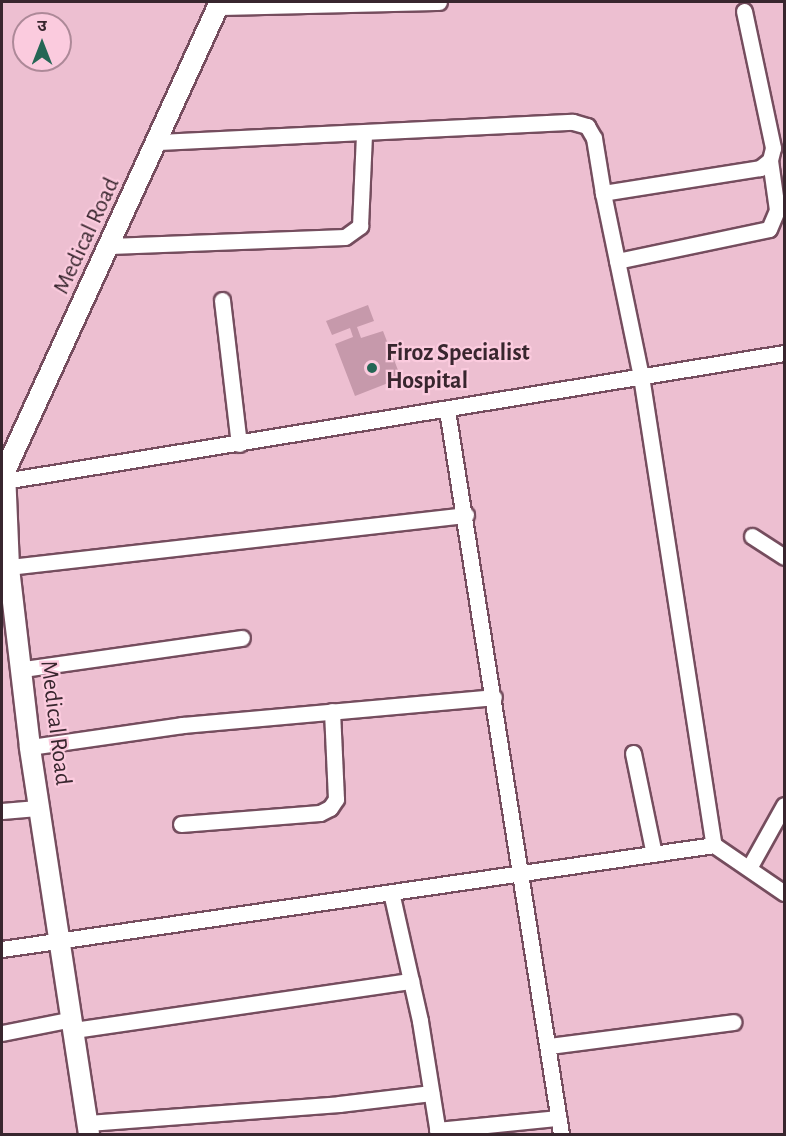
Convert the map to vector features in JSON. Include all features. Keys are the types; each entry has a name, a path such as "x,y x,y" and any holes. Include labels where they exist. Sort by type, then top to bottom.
{"street":[{"path":"219,4 439,2"},
{"name":"Medical Road","path":"88,1129 30,747 23,669 9,567 4,474 159,142 219,4"},
{"path":"617,261 769,229 777,210 770,160 773,148 744,11"},
{"path":"159,142 573,122 586,126 594,138 603,193 641,376 714,845"},
{"path":"110,246 345,237 360,226 364,133"},
{"path":"603,193 760,168 770,160"},
{"path":"222,300 238,444"},
{"path":"4,474 238,444 784,353"},
{"path":"447,410 549,1046 561,1134"},
{"path":"9,567 465,515"},
{"path":"752,536 784,557"},
{"path":"23,669 242,638"},
{"path":"30,747 182,724 494,697"},
{"path":"180,824 265,819 320,813 330,808 336,799 332,711"},
{"path":"633,753 654,854"},
{"path":"749,868 784,805"},
{"path":"2,811 40,808"},
{"path":"2,949 714,845 784,893"},
{"path":"391,892 411,981 438,1132 558,1118"},
{"path":"2,1033 411,981"},
{"path":"549,1046 733,1022"},
{"path":"88,1129 431,1093"}],"building":[{"path":"368,305 374,321 357,327 361,338 383,331 401,378 355,396 335,344 353,337 350,328 332,335 326,321"}],"place":[{"name":"Firoz Specialist Hospital","path":"372,368"}]}
